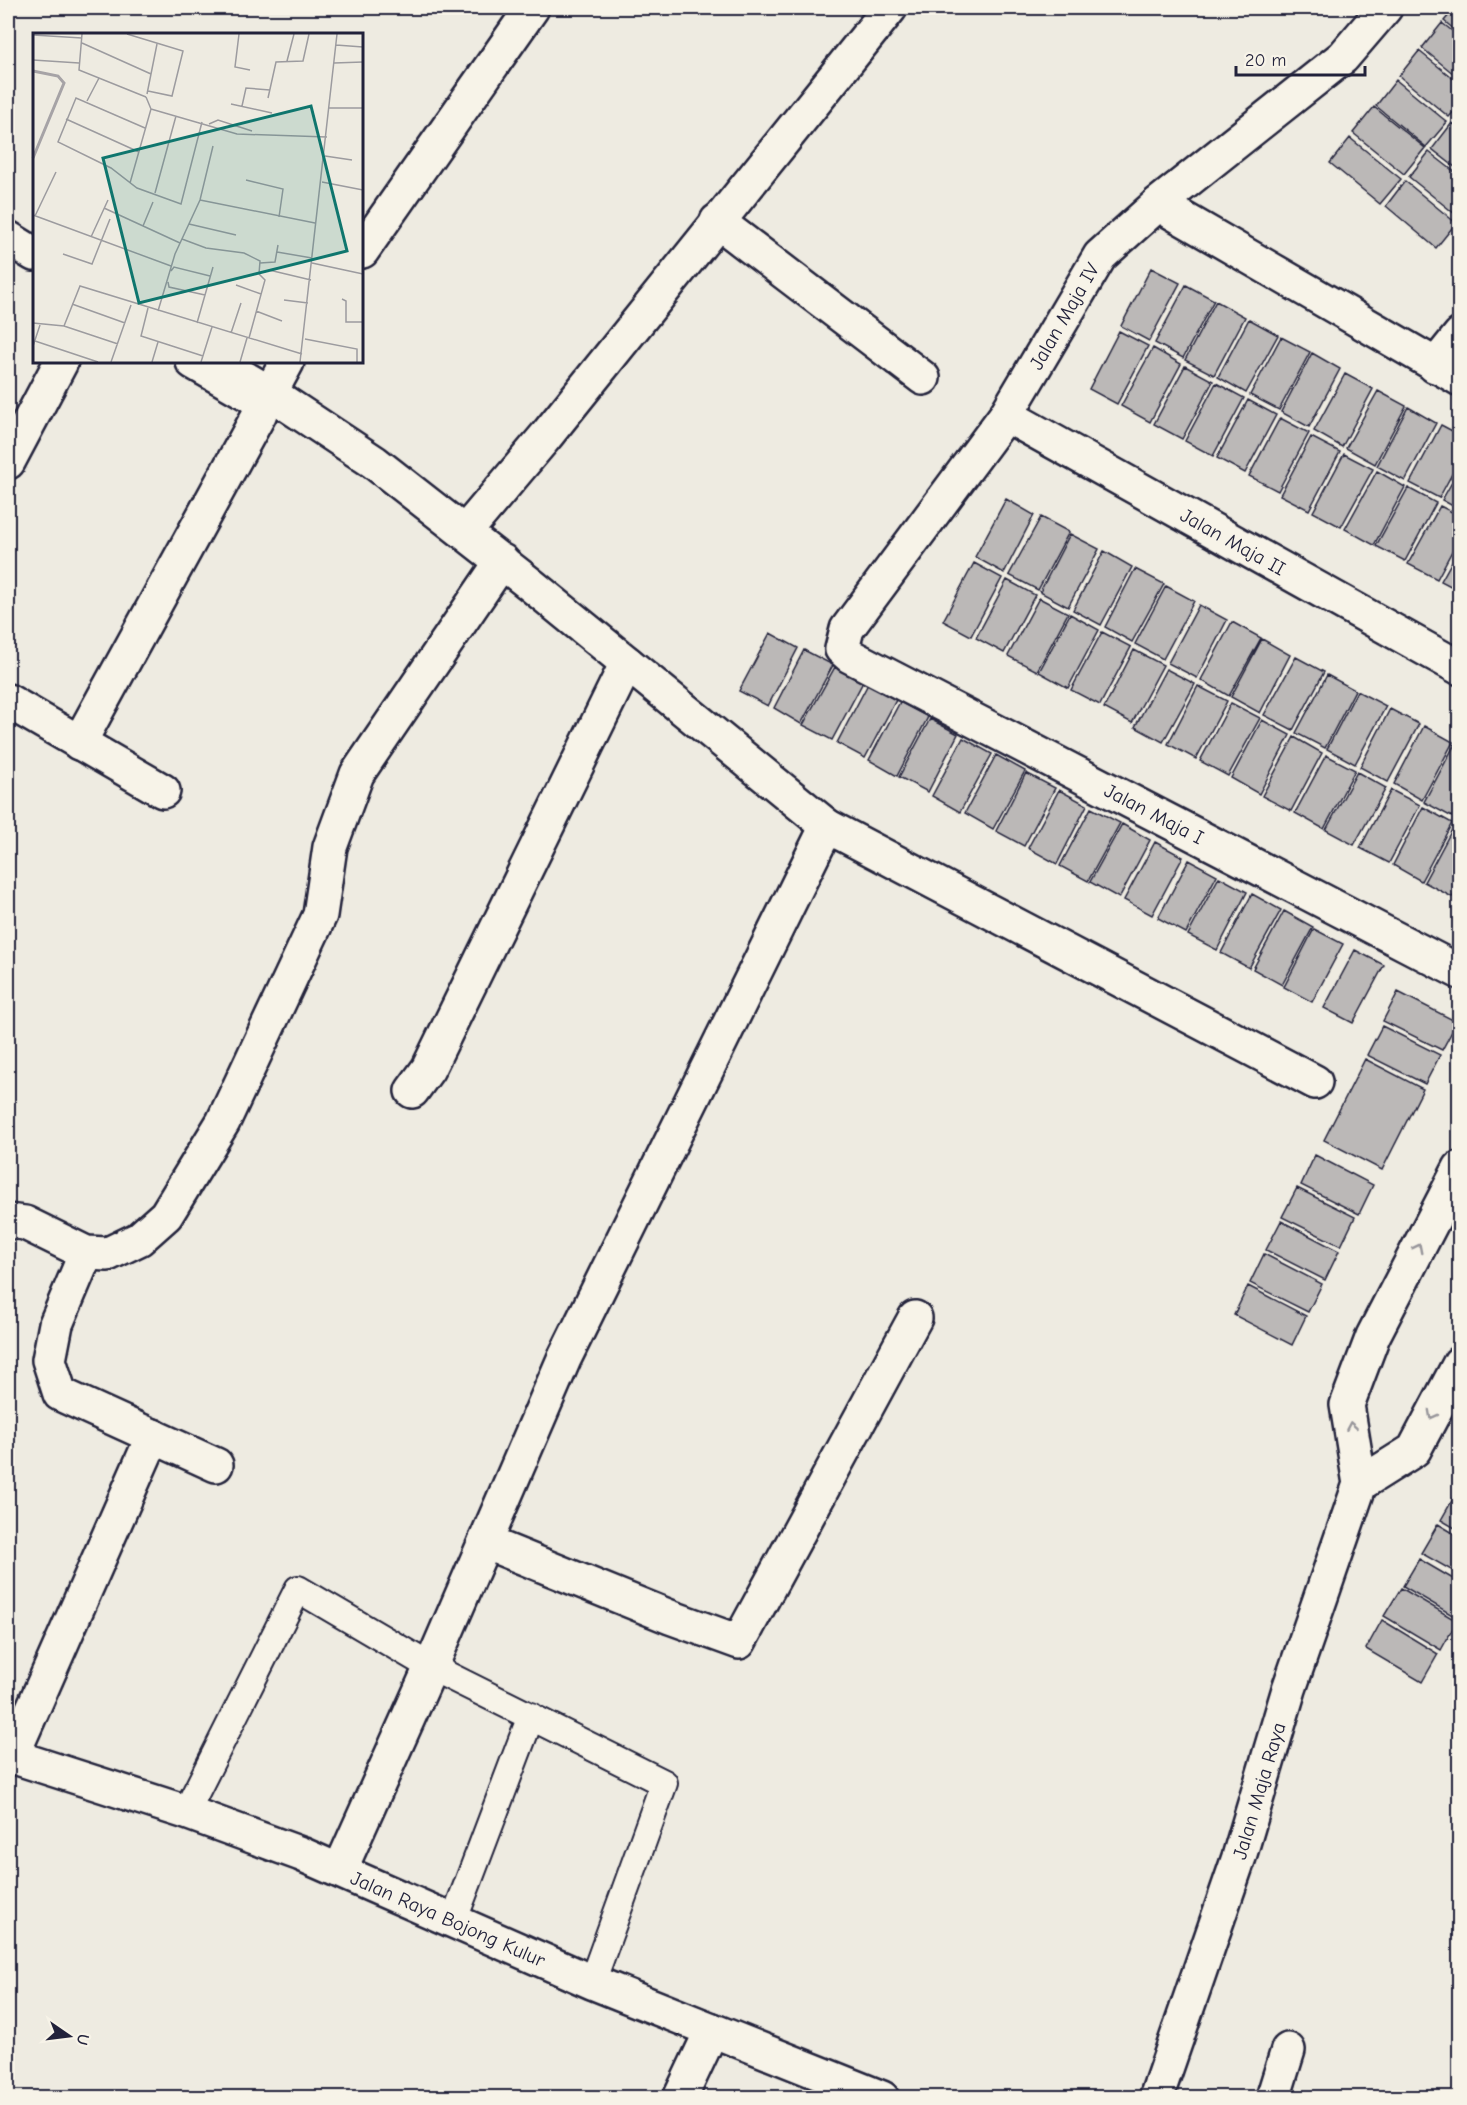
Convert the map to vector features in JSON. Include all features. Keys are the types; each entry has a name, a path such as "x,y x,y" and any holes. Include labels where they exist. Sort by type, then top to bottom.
{"street":[{"path":"363,250 532,8"},
{"path":"465,532 890,8"},
{"name":"Jalan Maja IV","path":"850,656 842,649 847,629 1006,415 1100,256 1158,204 1343,57 1385,8"},
{"path":"1158,204 1447,372 1460,335"},
{"path":"717,221 923,378"},
{"path":"8,238 33,253"},
{"path":"8,462 60,363"},
{"path":"79,743 261,413 258,402 252,396 195,363"},
{"path":"219,363 270,393 374,462 502,561 827,825 1315,1082"},
{"path":"270,393 286,363"},
{"name":"Jalan Maja II","path":"1006,415 1460,668"},
{"path":"8,1221 25,1223 86,1253 108,1254 139,1239 166,1215 217,1131 320,915 330,847 357,774 502,561"},
{"name":"Jalan Maja I","path":"850,656 1460,972"},
{"path":"412,1091 428,1069 627,663"},
{"path":"8,701 163,791"},
{"path":"340,1870 431,1667 564,1359 827,825"},
{"path":"1460,1168 1373,1336 1347,1405 1360,1484 1414,1450 1460,1363"},
{"path":"86,1253 56,1324 52,1342 49,1360 60,1394 216,1465"},
{"path":"485,1542 670,1617 739,1642 915,1318"},
{"path":"10,1756 153,1436"},
{"name":"Jalan Maja Raya","path":"1156,2097 1239,1857 1289,1689 1360,1484"},
{"name":"Jalan Raya Bojong Kulur","path":"10,1756 186,1812 340,1870 592,1982 882,2097"},
{"path":"680,2097 712,2030"},
{"path":"1273,2097 1288,2050"}],"lane":[{"path":"186,1812 298,1588 431,1667 664,1783 592,1982"},
{"path":"453,1922 531,1716"}],"building":[{"path":"1455,8 1460,8 1460,34 1444,21"},
{"path":"1442,23 1460,37 1460,79 1422,48"},
{"path":"1419,51 1460,84 1460,105 1449,117 1399,76"},
{"path":"1396,80 1447,122 1426,147 1376,106"},
{"path":"1374,107 1425,148 1404,174 1353,133"},
{"path":"1452,123 1460,128 1460,171 1432,149"},
{"path":"1350,138 1401,179 1380,204 1330,163"},
{"path":"1429,152 1460,176 1460,218 1409,177"},
{"path":"1405,181 1456,223 1436,248 1386,206"},
{"path":"1151,268 1180,283 1149,341 1121,326"},
{"path":"1186,285 1214,300 1183,358 1155,343"},
{"path":"1216,301 1245,317 1214,375 1185,360"},
{"path":"1249,319 1278,335 1246,393 1218,377"},
{"path":"1119,331 1148,346 1117,404 1089,389"},
{"path":"1281,337 1310,352 1279,410 1250,395"},
{"path":"1153,348 1181,364 1150,422 1121,406"},
{"path":"1312,353 1340,369 1309,427 1281,412"},
{"path":"1185,366 1213,381 1182,439 1154,424"},
{"path":"1345,374 1373,389 1342,447 1314,431"},
{"path":"1216,383 1244,398 1213,456 1185,441"},
{"path":"1378,391 1406,406 1375,464 1346,448"},
{"path":"1248,400 1276,415 1245,473 1217,458"},
{"path":"1408,407 1436,423 1405,481 1377,466"},
{"path":"1280,418 1309,433 1278,491 1249,476"},
{"path":"1441,425 1460,435 1460,459 1439,498 1410,483"},
{"path":"1311,437 1340,452 1309,510 1280,495"},
{"path":"1344,454 1373,469 1341,527 1313,512"},
{"path":"1460,468 1460,510 1442,500"},
{"path":"1377,471 1405,487 1374,545 1345,529"},
{"path":"1408,488 1436,503 1405,561 1376,546"},
{"path":"1006,499 1034,515 1004,573 975,557"},
{"path":"1440,506 1460,516 1460,536 1437,579 1408,564"},
{"path":"1041,517 1069,532 1038,590 1009,575"},
{"path":"1070,534 1099,549 1068,607 1040,592"},
{"path":"1460,547 1460,591 1441,581"},
{"path":"1104,551 1132,567 1101,625 1073,610"},
{"path":"974,563 1002,578 971,636 943,621"},
{"path":"1135,569 1164,584 1132,642 1105,627"},
{"path":"1007,580 1035,595 1004,653 976,638"},
{"path":"1166,586 1194,601 1163,659 1135,644"},
{"path":"1039,598 1068,613 1037,671 1008,656"},
{"path":"1199,605 1227,620 1197,678 1168,663"},
{"path":"1070,614 1099,630 1068,688 1039,672"},
{"path":"1232,622 1261,638 1229,696 1201,680"},
{"path":"1102,632 1131,647 1100,705 1071,690"},
{"path":"770,633 798,648 768,706 739,691"},
{"path":"1262,639 1290,655 1260,713 1231,697"},
{"path":"804,650 833,665 801,724 774,708"},
{"path":"1134,650 1163,665 1132,723 1104,708"},
{"path":"1296,657 1324,672 1293,730 1264,715"},
{"path":"835,667 863,682 832,740 803,725"},
{"path":"1166,669 1195,684 1163,742 1135,727"},
{"path":"1327,675 1355,690 1325,748 1296,733"},
{"path":"868,684 896,700 865,758 837,743"},
{"path":"1198,686 1227,701 1196,759 1168,744"},
{"path":"1357,691 1386,706 1355,764 1327,749"},
{"path":"900,702 928,717 897,776 869,760"},
{"path":"1231,703 1260,718 1228,776 1200,761"},
{"path":"1390,709 1419,724 1388,782 1360,767"},
{"path":"930,719 958,734 928,792 899,777"},
{"path":"1262,720 1290,735 1259,794 1231,778"},
{"path":"1424,726 1453,742 1422,800 1394,784"},
{"path":"1294,737 1322,753 1291,811 1262,796"},
{"path":"963,738 992,754 960,812 932,796"},
{"path":"1455,744 1460,746 1460,803 1452,817 1424,802"},
{"path":"996,755 1025,771 993,829 965,813"},
{"path":"1326,755 1355,770 1324,829 1295,813"},
{"path":"1357,772 1386,788 1354,845 1326,830"},
{"path":"1026,773 1055,788 1024,846 996,831"},
{"path":"1059,790 1087,805 1057,864 1028,848"},
{"path":"1391,790 1420,805 1389,863 1360,848"},
{"path":"1423,807 1452,823 1421,881 1393,865"},
{"path":"1091,808 1120,823 1088,881 1060,866"},
{"path":"1122,824 1150,840 1119,898 1090,882"},
{"path":"1455,824 1460,827 1460,883 1452,897 1424,882"},
{"path":"1155,842 1183,857 1152,915 1124,900"},
{"path":"1189,860 1217,875 1186,933 1158,918"},
{"path":"1219,877 1247,892 1217,950 1188,935"},
{"path":"1252,894 1281,910 1249,968 1221,953"},
{"path":"1284,911 1313,927 1282,985 1253,969"},
{"path":"1314,929 1343,944 1312,1002 1284,987"},
{"path":"1355,950 1384,965 1353,1023 1324,1008"},
{"path":"1398,992 1457,1022 1442,1050 1383,1021"},
{"path":"1382,1026 1440,1055 1425,1084 1367,1055"},
{"path":"1365,1059 1423,1089 1382,1170 1324,1140"},
{"path":"1315,1155 1373,1185 1359,1214 1301,1185"},
{"path":"1297,1188 1355,1217 1341,1246 1282,1217"},
{"path":"1281,1221 1339,1251 1325,1280 1266,1250"},
{"path":"1264,1254 1322,1284 1308,1312 1250,1283"},
{"path":"1248,1286 1306,1316 1292,1345 1234,1315"},
{"path":"1457,1492 1460,1493 1460,1531 1441,1520"},
{"path":"1438,1524 1460,1537 1460,1575 1421,1553"},
{"path":"1419,1559 1460,1583 1459,1619 1403,1586"},
{"path":"1401,1588 1457,1621 1441,1650 1384,1616"},
{"path":"1382,1620 1438,1654 1422,1682 1366,1649"}]}
